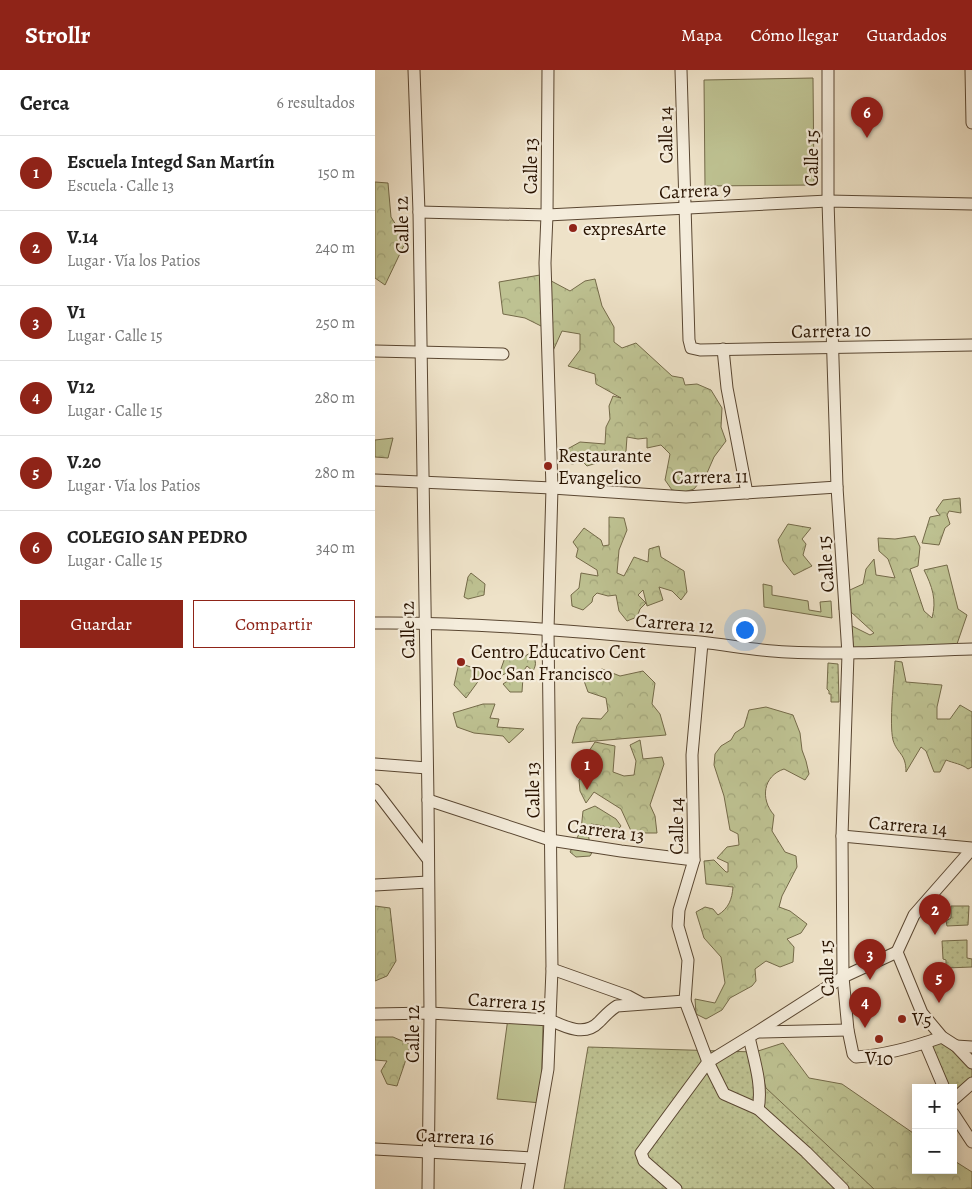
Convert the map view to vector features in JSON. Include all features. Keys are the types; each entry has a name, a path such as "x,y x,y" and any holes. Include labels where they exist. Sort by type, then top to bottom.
{"street":[{"name":"Calle 12","path":"413,70 419,212 428,800 427,858 430,1013 428,1189"},
{"name":"Calle 13","path":"527,1189 548,1069 552,969 548,630 552,488 545,263 547,215 547,70"},
{"name":"Calle 14","path":"681,70 684,208 689,340 691,348"},
{"name":"Calle 15","path":"828,70 828,201 837,487 848,654 842,836 843,977 847,1030 853,1054 856,1057 879,1055 925,1043"},
{"path":"971,70 972,123"},
{"name":"Carrera 9","path":"419,212 547,215 828,201 972,204"},
{"name":"Carrera 10","path":"691,348 723,350 972,345"},
{"path":"723,350 727,388 747,493"},
{"path":"375,351 503,354"},
{"name":"Carrera 11","path":"375,480 686,496 837,487"},
{"name":"Carrera 12","path":"375,623 424,622 548,630 702,642 785,652 848,654 972,649"},
{"name":"Calle 14","path":"702,642 692,755 694,860 679,910 678,926 688,960 685,1001 708,1062 724,1094 758,1109 806,1152 843,1189"},
{"path":"375,764 427,768"},
{"path":"375,790 427,858"},
{"name":"Carrera 13","path":"428,800 551,840 694,860"},
{"name":"Carrera 14","path":"842,836 972,849"},
{"path":"675,1189 644,1162 641,1153 708,1062 843,977 897,952 915,915 972,849"},
{"path":"375,885 428,882"},
{"path":"897,952 922,1013 942,1036 956,1046 972,1063"},
{"path":"552,969 628,996 641,1003"},
{"name":"Carrera 15","path":"375,1014 430,1013 550,1020 568,1028 591,1029 610,1010 617,1006 685,1001"},
{"path":"753,1035 847,1030"},
{"path":"753,1035 759,1084 760,1099 758,1109"},
{"path":"942,1036 925,1043 942,1084"},
{"path":"956,1046 972,1047"},
{"path":"957,1096 972,1083"},
{"path":"957,1119 972,1142"},
{"name":"Carrera 16","path":"375,1149 532,1158"}],"green space":[{"path":"813,78 814,185 705,186 704,80"},
{"path":"375,182 388,183 391,217 406,241 385,285 375,278"},
{"path":"540,275 570,291 585,281 595,279 602,306 614,327 614,342 622,348 636,343 672,376 683,378 685,385 697,384 711,390 722,408 721,427 726,441 714,457 707,473 694,489 684,492 672,490 665,480 670,454 661,445 647,448 647,438 627,437 626,451 619,460 604,450 600,462 587,466 581,460 573,464 568,463 562,452 580,442 605,444 606,427 610,419 609,406 613,396 621,398 596,384 595,374 568,366 580,350 580,334 562,331 552,353 547,329 525,318 503,314 499,282"},
{"path":"393,438 388,458 375,457 375,440"},
{"path":"960,498 961,513 949,511 947,515 950,524 945,528 939,545 922,543 930,517 940,515 936,510 943,500"},
{"path":"609,517 624,518 627,530 619,550 617,573 624,576 634,557 648,562 649,549 659,546 661,557 684,571 687,592 681,600 672,591 659,587 663,600 647,606 643,590 638,595 646,603 640,609 637,617 627,621 619,611 616,595 608,596 597,593 593,597 592,602 583,610 572,606 571,595 579,588 581,573 598,576 597,570 576,557 578,549 573,542 584,528 601,540 603,546 609,545"},
{"path":"788,524 811,528 802,539 806,544 803,555 812,566 794,575 783,561 778,540"},
{"path":"915,536 920,547 918,566 910,569 924,611 932,618 933,593 924,570 947,565 958,609 967,615 957,644 854,650 850,625 870,635 874,633 851,612 839,610 839,595 863,584 866,569 874,559 876,575 895,578 888,559 879,551 878,538 895,539"},
{"path":"471,573 485,584 484,595 468,599 464,597 468,577"},
{"path":"763,584 772,586 772,595 808,601 809,610 821,612 820,602 831,601 832,618 764,607"},
{"path":"507,652 524,657 531,652 535,662 533,671 527,666 522,673 509,672 498,677"},
{"path":"895,661 902,662 906,682 942,685 937,707 937,719 950,719 960,705 972,712 972,767 968,769 946,760 940,772 934,772 926,751 921,747 906,772 905,761 895,745 892,733"},
{"path":"459,663 485,672 466,698 454,685"},
{"path":"828,663 838,664 839,702 831,702 831,694 829,694 827,689"},
{"path":"602,669 620,676 643,671 655,683 652,704 660,714 666,735 572,743 577,726 582,718 601,719 608,711 606,698 588,692 583,678"},
{"path":"518,674 523,677 522,692 510,692 503,684"},
{"path":"483,704 495,704 490,718 499,719 497,727 524,729 509,743 503,736 474,733 457,727 453,713"},
{"path":"766,707 793,715 800,733 802,750 809,774 805,780 784,769 777,772 768,782 765,795 774,815 772,831 785,852 796,856 797,867 782,896 779,907 790,911 807,924 801,933 787,939 794,947 793,962 780,967 766,961 755,969 756,981 752,986 730,998 722,1010 706,1019 696,1014 695,999 715,1003 725,983 721,957 704,938 696,912 705,907 713,909 718,915 729,903 733,887 706,884 704,861 714,860 728,872 728,863 717,858 727,847 739,845 738,834 730,830 724,796 714,765 715,754 721,746 731,740 735,733 744,727 749,710"},
{"path":"640,740 643,759 662,757 664,764 650,805 655,816 657,833 632,833 621,809 594,792 586,803 580,791 579,780 590,768 596,755 589,751 595,742 615,746 613,772 624,776 634,775 636,761 630,745"},
{"path":"595,806 616,819 621,826 612,836 604,826 591,824 589,837 594,849 590,856 576,857 570,852 581,830 583,811"},
{"path":"375,906 390,908 396,961 387,976 375,981"},
{"path":"951,906 969,906 968,925 947,926 946,921 951,918"},
{"path":"967,940 967,958 972,959 972,967 946,968 946,960 943,959 942,941"},
{"path":"508,1018 543,1024 541,1103 497,1099"},
{"path":"375,1037 393,1037 409,1044 397,1086 387,1084 381,1071 387,1061 375,1060"},
{"path":"941,1041 972,1063 972,1090 957,1104 957,1084 946,1084 931,1045"},
{"path":"783,1043 809,1078 842,1084 912,1132 912,1174 957,1174 957,1163 972,1172 972,1189 874,1189 766,1088 755,1052"},
{"path":"588,1047 755,1052 908,1189 564,1189"}],"place":[{"name":"COLEGIO SAN PEDRO","path":"867,138"},
{"name":"expresArte","path":"573,228"},
{"name":"Restaurante Evangelico","path":"548,466"},
{"name":"Centro Educativo Cent Doc San Francisco","path":"461,662"},
{"name":"Escuela Integd San Martín","path":"587,790"},
{"name":"V.14","path":"935,935"},
{"name":"V1","path":"870,980"},
{"name":"V.20","path":"939,1003"},
{"name":"V5","path":"902,1019"},
{"name":"V12","path":"865,1028"},
{"name":"V10","path":"879,1039"}]}
